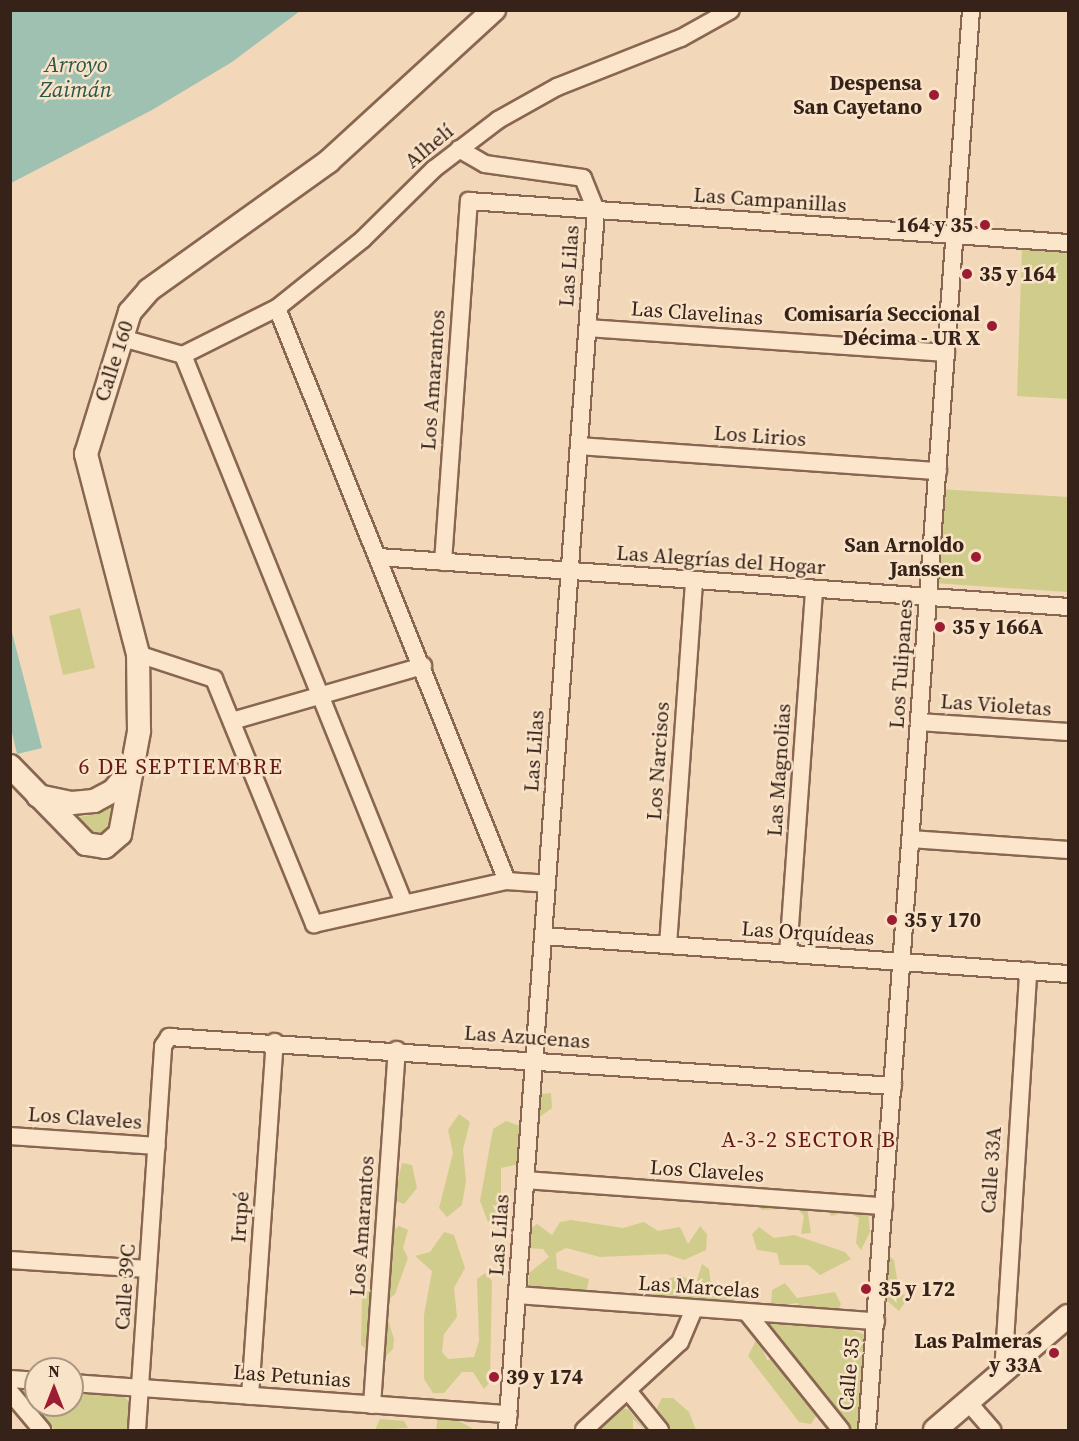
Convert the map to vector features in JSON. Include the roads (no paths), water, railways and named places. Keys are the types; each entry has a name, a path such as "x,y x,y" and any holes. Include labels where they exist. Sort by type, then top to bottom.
{"main road":[{"name":"Calle 160","path":"10,766 86,844 105,847 120,834 139,731 138,654 119,566 86,466 88,441 130,312 149,290 329,161 494,10"},
{"path":"38,796 72,804 94,801 113,790 133,767"},
{"path":"935,1431 1068,1316"}],"street":[{"name":"Alhelí","path":"183,355 277,308 340,260 459,149 557,87 681,38 731,10"},
{"name":"Los Tulipanes","path":"876,1321 971,10"},
{"path":"459,149 485,164 583,178 596,210"},
{"name":"Las Campanillas","path":"469,201 1068,243"},
{"name":"Los Amarantos","path":"443,562 469,201"},
{"name":"Las Lilas","path":"508,1422 596,210"},
{"path":"277,308 379,556 507,881"},
{"name":"Las Clavelinas","path":"588,328 946,353"},
{"path":"122,338 183,355 324,695 404,903"},
{"name":"Los Lirios","path":"579,446 938,471"},
{"name":"Las Alegrías del Hogar","path":"379,556 1068,607"},
{"name":"Los Narcisos","path":"668,945 694,580"},
{"name":"Las Magnolias","path":"788,954 814,589"},
{"path":"138,654 214,680 314,924 507,881 546,884"},
{"path":"232,721 423,666"},
{"name":"Las Violetas","path":"919,722 1068,732"},
{"path":"911,839 1068,850"},
{"name":"Las Orquídeas","path":"543,936 1068,974"},
{"name":"Calle 33A","path":"1003,1373 1028,970"},
{"name":"Las Azucenas","path":"163,1046 169,1037 180,1035 893,1086"},
{"name":"Irupé","path":"250,1396 275,1042"},
{"name":"Calle 39C","path":"137,1431 163,1046"},
{"name":"Los Amarantos","path":"372,1405 397,1050"},
{"name":"Los Claveles","path":"10,1136 157,1146"},
{"name":"Los Claveles","path":"526,1180 884,1206"},
{"path":"10,1260 148,1269"},
{"name":"Las Marcelas","path":"518,1295 748,1314 876,1321"},
{"path":"584,1431 680,1342 693,1309"},
{"path":"748,1314 841,1431"},
{"name":"Calle 35","path":"867,1431 876,1321"},
{"name":"Las Petunias","path":"84,1384 372,1405 508,1422"},
{"path":"10,1392 42,1431"},
{"path":"628,1392 660,1431"},
{"path":"968,1402 992,1431"}],"water":[{"name":"Arroyo Zaimán","path":"11,10 300,11 232,62 152,110 11,183"},
{"path":"11,629 42,748 17,754 11,728"}],"place":[{"name":"Despensa San Cayetano","path":"934,95"},
{"name":"164 y 35","path":"985,225"},
{"name":"35 y 164","path":"967,274"},
{"name":"Comisaría Seccional Décima - UR X","path":"992,326"},
{"name":"San Arnoldo Janssen","path":"976,557"},
{"name":"35 y 166A","path":"940,627"},
{"name":"35 y 170","path":"892,920"},
{"name":"35 y 172","path":"866,1289"},
{"name":"Las Palmeras y 33A","path":"1054,1353"},
{"name":"39 y 174","path":"494,1377"}],"district":[{"name":"6 DE SEPTIEMBRE","path":"181,767"},
{"name":"A-3-2 SECTOR B","path":"809,1140"}]}
